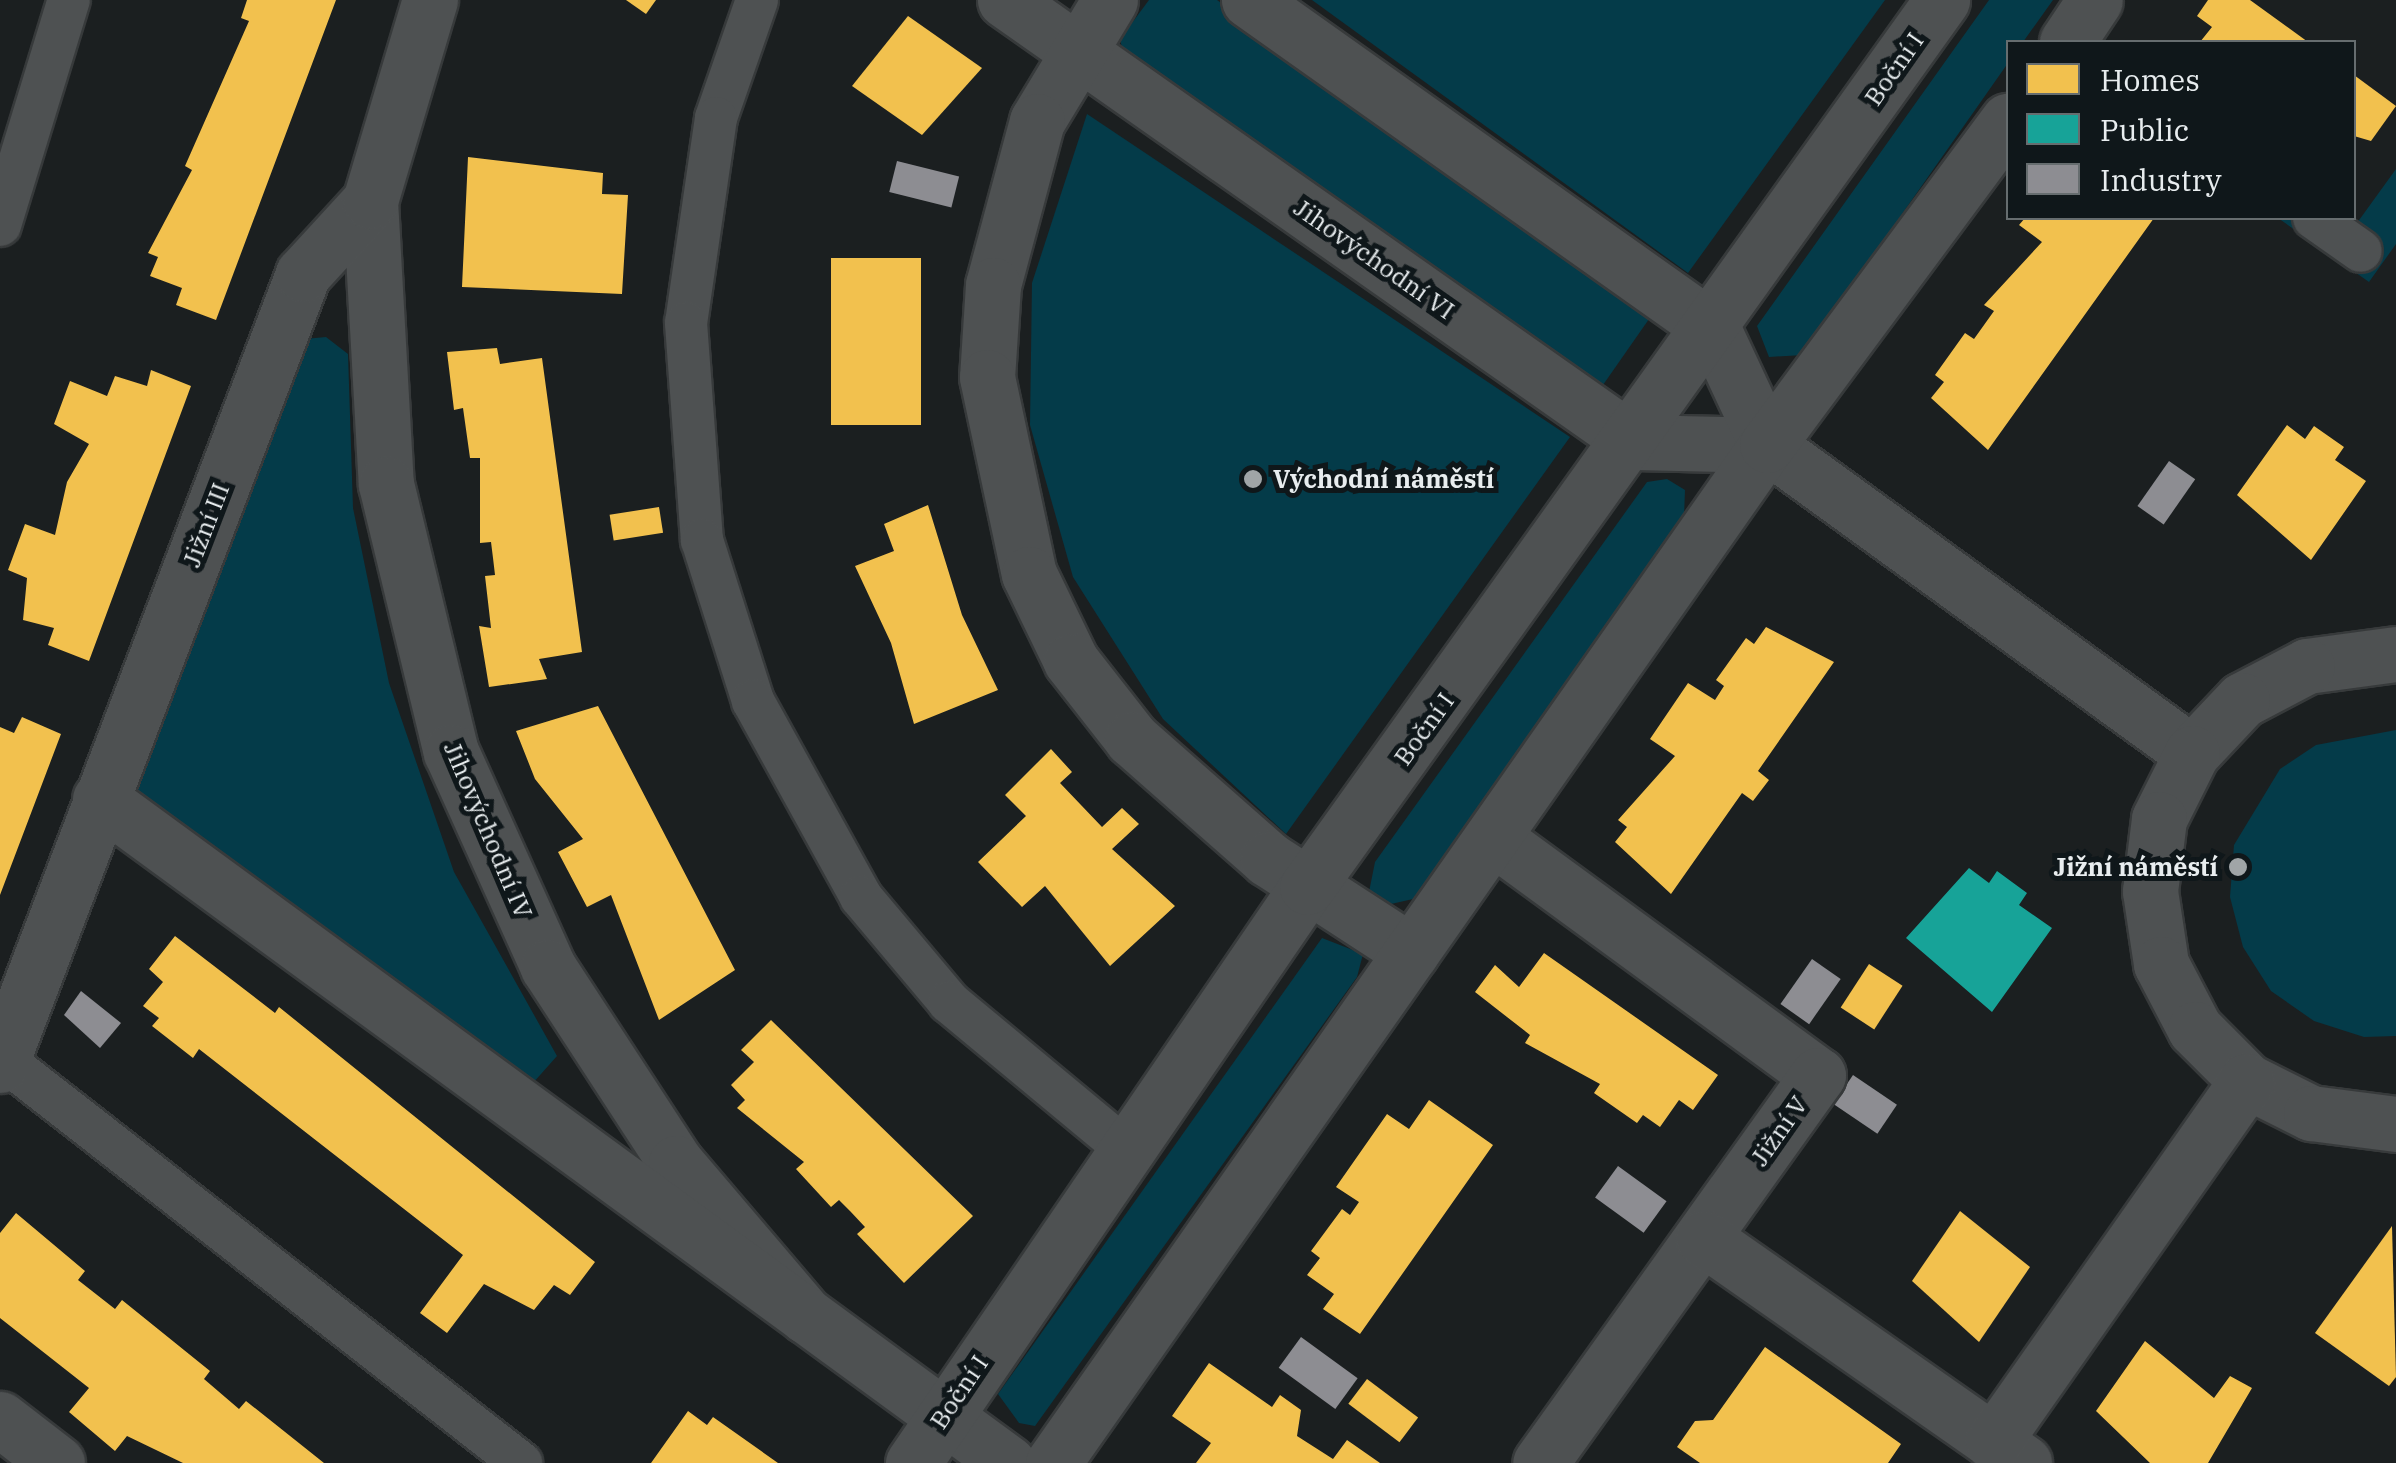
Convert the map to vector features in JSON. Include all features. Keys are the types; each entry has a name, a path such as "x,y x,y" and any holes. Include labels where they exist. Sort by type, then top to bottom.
{"street":[{"name":"Jižní III","path":"1,1060 303,274 370,202 430,0"},
{"name":"Jihovýchodní VI","path":"1005,0 1634,442"},
{"path":"1110,0 1074,48 1012,190 993,285 988,377 1015,524 1072,661 1132,738 1307,887 1411,952"},
{"path":"1249,0 1713,329 1767,445 2192,752"},
{"name":"Boční I","path":"927,1441 1307,887 1634,442 1942,0"},
{"path":"2069,40 2095,0"},
{"path":"1053,1463 1411,952 1495,839 1767,445 2006,124"},
{"name":"Jihovýchodní IV","path":"370,202 386,484 451,752 548,967 676,1163 806,1316 927,1441 1008,1463"},
{"path":"1634,442 1767,445"},
{"path":"2396,654 2307,666 2242,700 2192,752 2160,818 2150,891 2161,964 2195,1028 2247,1081 2311,1113 2396,1124"},
{"name":"Jihovýchodní IV","path":"100,799 806,1316"},
{"name":"Jižní V","path":"1495,839 1818,1075 1540,1463"},
{"path":"1704,1238 2008,1452 2247,1081"},
{"path":"0,1419 57,1463"}],"lane":[{"path":"0,225 70,0"},
{"path":"757,0 716,118 686,323 702,540 748,683 800,800 860,897 948,1002 1126,1149"},
{"path":"2317,220 2362,251"},
{"path":"1,1060 521,1463"}],"shaded area":[{"path":"1149,0 1217,0 1656,309 1596,395 1125,61 1120,39"},
{"path":"1312,0 1885,0 1688,273"},
{"path":"1989,0 2053,0 2024,40 2006,40 2006,66 1803,355 1769,357 1757,326"},
{"path":"1087,114 1570,437 1286,834 1163,719 1073,577 1030,425 1032,283"},
{"path":"2396,169 2396,244 2369,282 2281,220 2310,220 2357,223"},
{"path":"326,337 348,354 353,508 389,683 454,872 557,1056 533,1083 126,789 305,339"},
{"path":"1667,479 1685,490 1684,517 1413,899 1391,904 1369,892 1375,862 1647,482"},
{"path":"2396,730 2396,1036 2364,1037 2314,1021 2271,991 2243,947 2230,897 2234,845 2280,769 2316,745"},
{"path":"1322,938 1363,954 1357,977 1035,1426 1019,1423 998,1394"}],"building: Homes":[{"path":"247,0 336,0 216,320 176,305 182,288 150,276 158,257 148,253 192,170 185,166 249,21 241,18"},
{"path":"626,0 656,0 646,14"},
{"path":"2208,0 2250,0 2305,40 2202,40 2212,27 2197,16"},
{"path":"908,16 982,68 922,135 852,86"},
{"path":"2356,76 2396,106 2371,141 2356,137"},
{"path":"468,157 603,173 602,194 628,195 622,294 462,287"},
{"path":"2023,220 2153,220 1988,450 1931,398 1944,382 1935,375 1965,333 1974,339 1994,311 1984,305 2042,242 2019,225"},
{"path":"831,258 921,258 921,425 831,425"},
{"path":"497,348 500,364 542,358 582,652 539,659 547,679 489,687 479,626 491,628 485,576 495,575 491,542 480,543 480,458 470,458 463,408 454,410 447,352"},
{"path":"151,370 191,386 89,661 48,645 54,628 23,620 27,578 8,570 25,524 55,535 67,482 89,444 54,424 70,381 107,396 115,376 147,386"},
{"path":"2287,425 2305,439 2314,426 2344,447 2335,460 2366,481 2311,560 2237,495"},
{"path":"928,505 962,615 998,690 914,724 891,643 855,566 894,551 884,524"},
{"path":"659,507 663,533 614,541 610,515"},
{"path":"1766,627 1834,662 1758,771 1769,780 1753,801 1742,793 1671,894 1615,842 1627,827 1618,820 1675,756 1650,739 1688,683 1715,700 1724,686 1716,680 1746,638 1754,644"},
{"path":"598,706 735,970 659,1020 611,895 587,907 558,852 583,839 535,779 516,731"},
{"path":"22,717 61,734 0,895 0,727 14,733"},
{"path":"1051,749 1072,772 1060,783 1102,827 1122,808 1139,824 1112,849 1175,906 1110,966 1045,886 1022,907 978,862 1026,816 1005,795"},
{"path":"175,936 275,1013 279,1007 595,1262 570,1295 554,1285 534,1310 484,1284 447,1333 420,1313 463,1255 199,1049 193,1058 152,1026 159,1018 143,1006 163,982 149,969"},
{"path":"1544,953 1718,1075 1693,1110 1679,1100 1660,1127 1643,1115 1637,1123 1594,1093 1600,1084 1525,1043 1530,1035 1475,992 1495,965 1519,987"},
{"path":"1869,964 1903,986 1874,1029 1841,1008"},
{"path":"771,1020 973,1216 904,1283 857,1234 865,1227 850,1211 839,1200 831,1207 796,1169 804,1162 737,1108 745,1100 731,1085 754,1062 741,1050"},
{"path":"1429,1100 1493,1145 1360,1334 1323,1309 1334,1294 1307,1275 1320,1258 1311,1251 1342,1209 1350,1215 1359,1202 1336,1187 1387,1114 1409,1129"},
{"path":"1960,1211 2030,1267 1979,1342 1912,1281"},
{"path":"16,1213 85,1271 78,1280 115,1309 122,1300 210,1371 204,1379 239,1409 246,1401 324,1463 183,1463 127,1436 115,1451 69,1412 89,1388 0,1318 0,1233"},
{"path":"2392,1226 2396,1377 2389,1386 2315,1333"},
{"path":"2145,1341 2214,1398 2230,1376 2252,1388 2208,1463 2150,1463 2096,1411"},
{"path":"1765,1347 1901,1444 1888,1463 1700,1463 1677,1447 1695,1421 1713,1420"},
{"path":"1209,1363 1272,1407 1280,1395 1301,1410 1297,1436 1333,1459 1347,1440 1380,1463 1196,1463 1211,1443 1172,1416"},
{"path":"1367,1379 1418,1418 1399,1442 1348,1404"},
{"path":"688,1411 707,1425 713,1417 778,1463 651,1463"}],"building: Public":[{"path":"1969,868 1989,883 1997,871 2027,893 2019,905 2052,928 1992,1012 1906,938"}],"building: Industry":[{"path":"897,161 959,176 951,208 889,192"},
{"path":"2169,461 2195,479 2164,524 2137,506"},
{"path":"1812,959 1841,979 1809,1024 1780,1004"},
{"path":"81,991 121,1023 100,1048 64,1015"},
{"path":"1853,1075 1897,1105 1877,1134 1833,1104"},
{"path":"1618,1166 1667,1201 1644,1233 1595,1198"},
{"path":"1301,1337 1358,1378 1335,1409 1279,1368"}],"place":[{"name":"Východní náměstí","path":"1253,479"},
{"name":"Jižní náměstí","path":"2238,867"}]}
